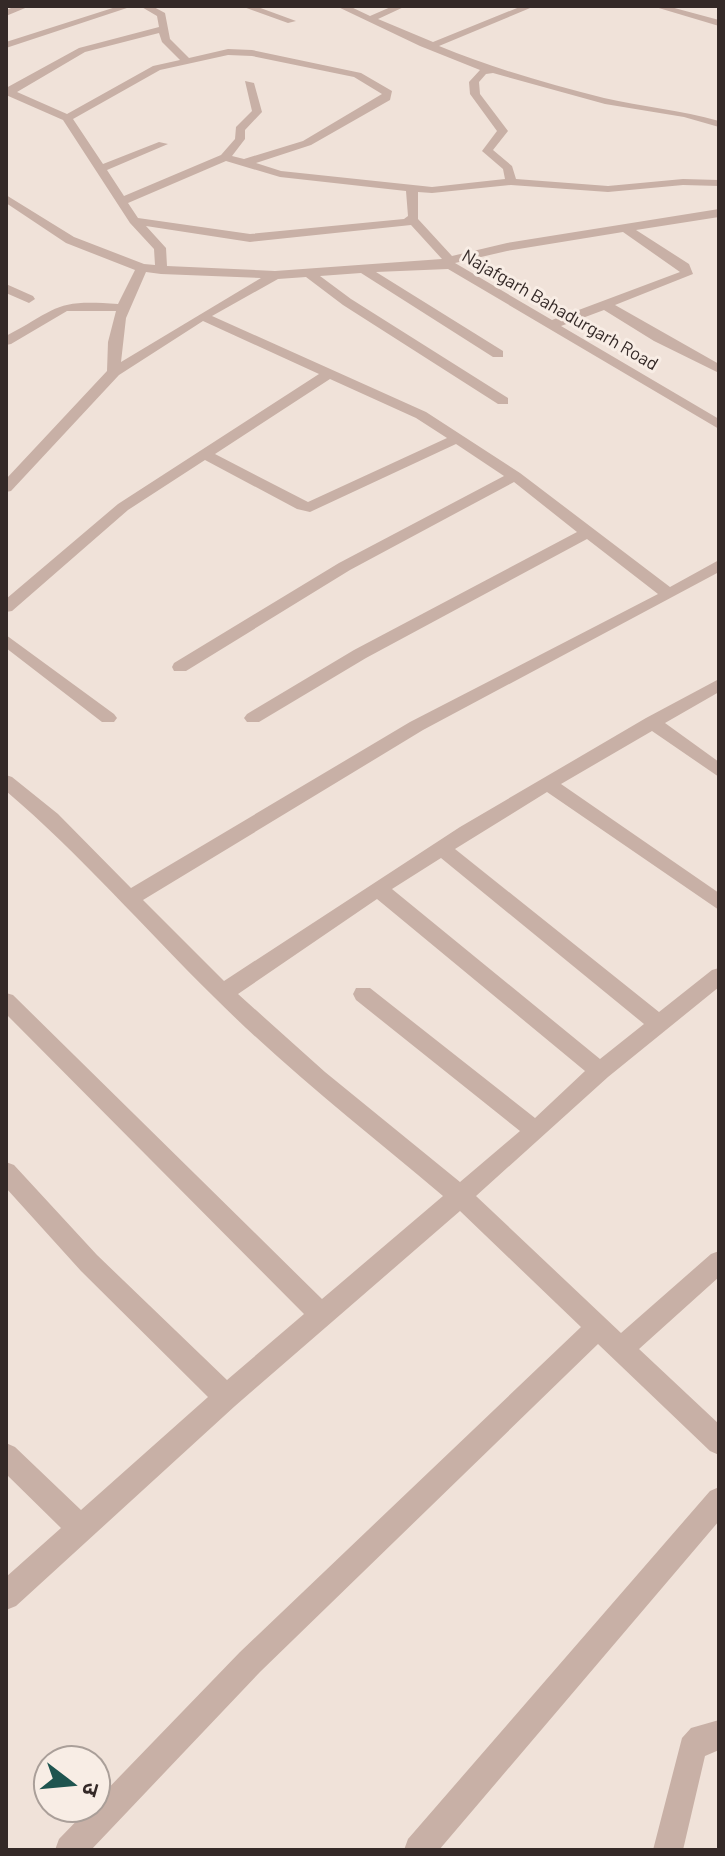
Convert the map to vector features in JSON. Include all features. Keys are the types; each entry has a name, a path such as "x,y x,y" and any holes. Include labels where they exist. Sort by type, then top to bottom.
{"street":[{"path":"6,13 25,6"},
{"path":"6,45 128,6"},
{"path":"246,6 291,21"},
{"path":"341,6 489,70 605,101 685,114 719,124"},
{"path":"371,19 401,6"},
{"path":"427,45 439,44 530,6"},
{"path":"657,6 719,23"},
{"path":"154,7 162,15 165,40 186,60"},
{"path":"7,92 82,50 163,29"},
{"path":"67,118 157,68 228,52 252,53 357,75 388,93 386,98 307,143 247,162"},
{"path":"489,70 474,82 475,94 484,109 502,127 501,136 487,151 508,168 511,182"},
{"path":"123,201 225,157 240,139 240,129 257,112 249,83"},
{"path":"7,92 67,118 134,221 160,248 161,270"},
{"path":"100,169 163,144"},
{"path":"225,157 280,174 412,189 441,190 511,182 608,189 683,182 719,183"},
{"path":"412,189 412,219 445,262 516,246 719,213"},
{"name":"Najafgarh Bahadurgarh Road","path":"6,198 70,240 142,268 275,275 445,262 554,324 719,425"},
{"path":"701,216 718,227"},
{"path":"134,221 263,238 412,219"},
{"path":"554,324 687,274 685,267 627,229"},
{"path":"114,372 113,342 121,308 142,268"},
{"path":"365,270 498,354"},
{"path":"310,274 347,302 503,401"},
{"path":"6,488 114,372 202,316 275,275"},
{"path":"6,288 29,299"},
{"path":"604,304 659,338 719,369"},
{"path":"6,341 60,309 77,306 121,308"},
{"path":"202,316 406,407 458,438 515,476 668,594"},
{"path":"6,607 123,507 202,453 330,373"},
{"path":"702,414 719,404"},
{"path":"202,453 302,506 310,507 458,438"},
{"path":"180,667 335,570 437,513 515,476"},
{"path":"253,718 360,654 588,532"},
{"path":"130,898 372,752 719,565"},
{"path":"6,640 108,718"},
{"path":"223,993 379,889 547,783 719,685"},
{"path":"652,722 719,771"},
{"path":"6,781 51,819 223,993 317,1078 460,1196 719,1442"},
{"path":"547,783 719,903"},
{"path":"443,849 660,1025"},
{"path":"379,889 600,1071"},
{"path":"6,1596 226,1397 536,1131 600,1071 719,976"},
{"path":"363,994 536,1131"},
{"path":"6,1001 265,1262 322,1315"},
{"path":"6,1172 89,1263 226,1397"},
{"path":"620,1350 719,1262"},
{"path":"70,1850 250,1662 597,1328"},
{"path":"6,1456 82,1529"},
{"path":"419,1850 719,1500"},
{"path":"668,1850 692,1748 701,1738 719,1735"}]}
